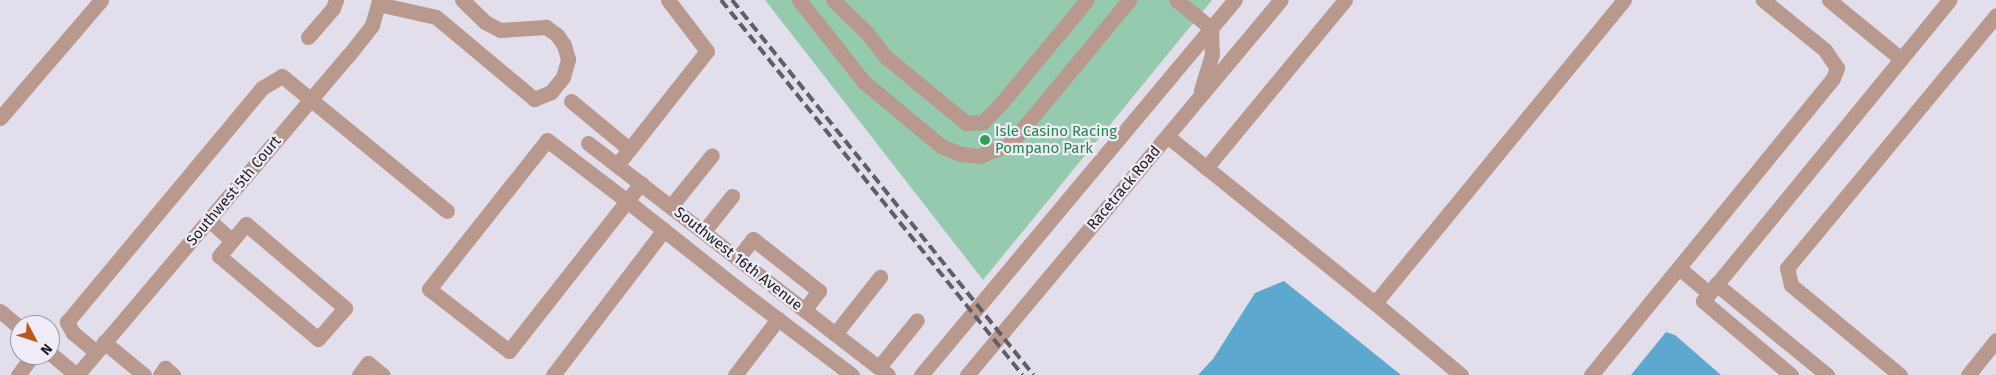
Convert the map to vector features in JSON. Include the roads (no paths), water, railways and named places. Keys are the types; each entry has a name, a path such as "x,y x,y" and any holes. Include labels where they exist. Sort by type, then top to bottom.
{"street":[{"path":"0,118 101,0"},
{"path":"308,37 334,8 336,0"},
{"path":"379,2 436,17 534,99 551,92 563,77 568,59 564,45 557,35 546,27 500,30 485,22 462,0"},
{"path":"616,165 707,52 668,0"},
{"path":"799,0 864,82 941,146 961,154 979,156 1010,144 1129,0"},
{"path":"833,0 867,32 886,57 966,123 983,122 990,115 1087,0"},
{"path":"1176,0 1211,28 1212,54 1198,99"},
{"path":"921,375 1235,0"},
{"name":"Racetrack Road","path":"967,375 1281,0"},
{"path":"1206,168 1345,0"},
{"path":"1376,303 1624,0"},
{"path":"1829,0 1901,59"},
{"path":"1709,293 1949,0"},
{"name":"Southwest 5th Court","path":"77,375 372,25 379,2"},
{"path":"1591,375 1828,86 1837,68 1825,50 1770,2"},
{"path":"1900,375 1791,285 1787,268 1996,14"},
{"path":"144,375 100,347 73,333 67,322 262,88 282,76 447,211"},
{"path":"571,102 629,149"},
{"path":"1166,136 1376,303 1461,375"},
{"path":"641,184 627,201 509,351 429,289 547,140 627,201 778,319 852,375"},
{"name":"Southwest 16th Avenue","path":"588,143 884,371"},
{"path":"671,206 712,155"},
{"path":"704,231 732,196"},
{"path":"209,220 232,241"},
{"path":"246,224 344,308 318,339 219,256 232,241 246,224"},
{"path":"553,375 664,230"},
{"path":"738,258 753,239 819,291 804,310"},
{"path":"1679,268 1709,293 1827,375"},
{"path":"835,334 880,277"},
{"path":"1709,293 1791,375"},
{"path":"0,311 10,320"},
{"path":"735,375 778,319"},
{"path":"884,371 917,320"},
{"path":"1968,375 1996,340"},
{"path":"60,361 77,375"},
{"path":"359,375 368,363 384,375"},
{"path":"18,375 26,365"},
{"path":"160,375 165,368 173,375"}],"water":[{"path":"1284,281 1401,375 1198,375 1213,359 1255,293"},
{"path":"1666,332 1675,335 1721,375 1631,375"}],"railway":[{"path":"721,0 1023,375"},
{"path":"732,0 1034,375"}],"place":[{"name":"Isle Casino Racing Pompano Park","path":"985,140"}]}
